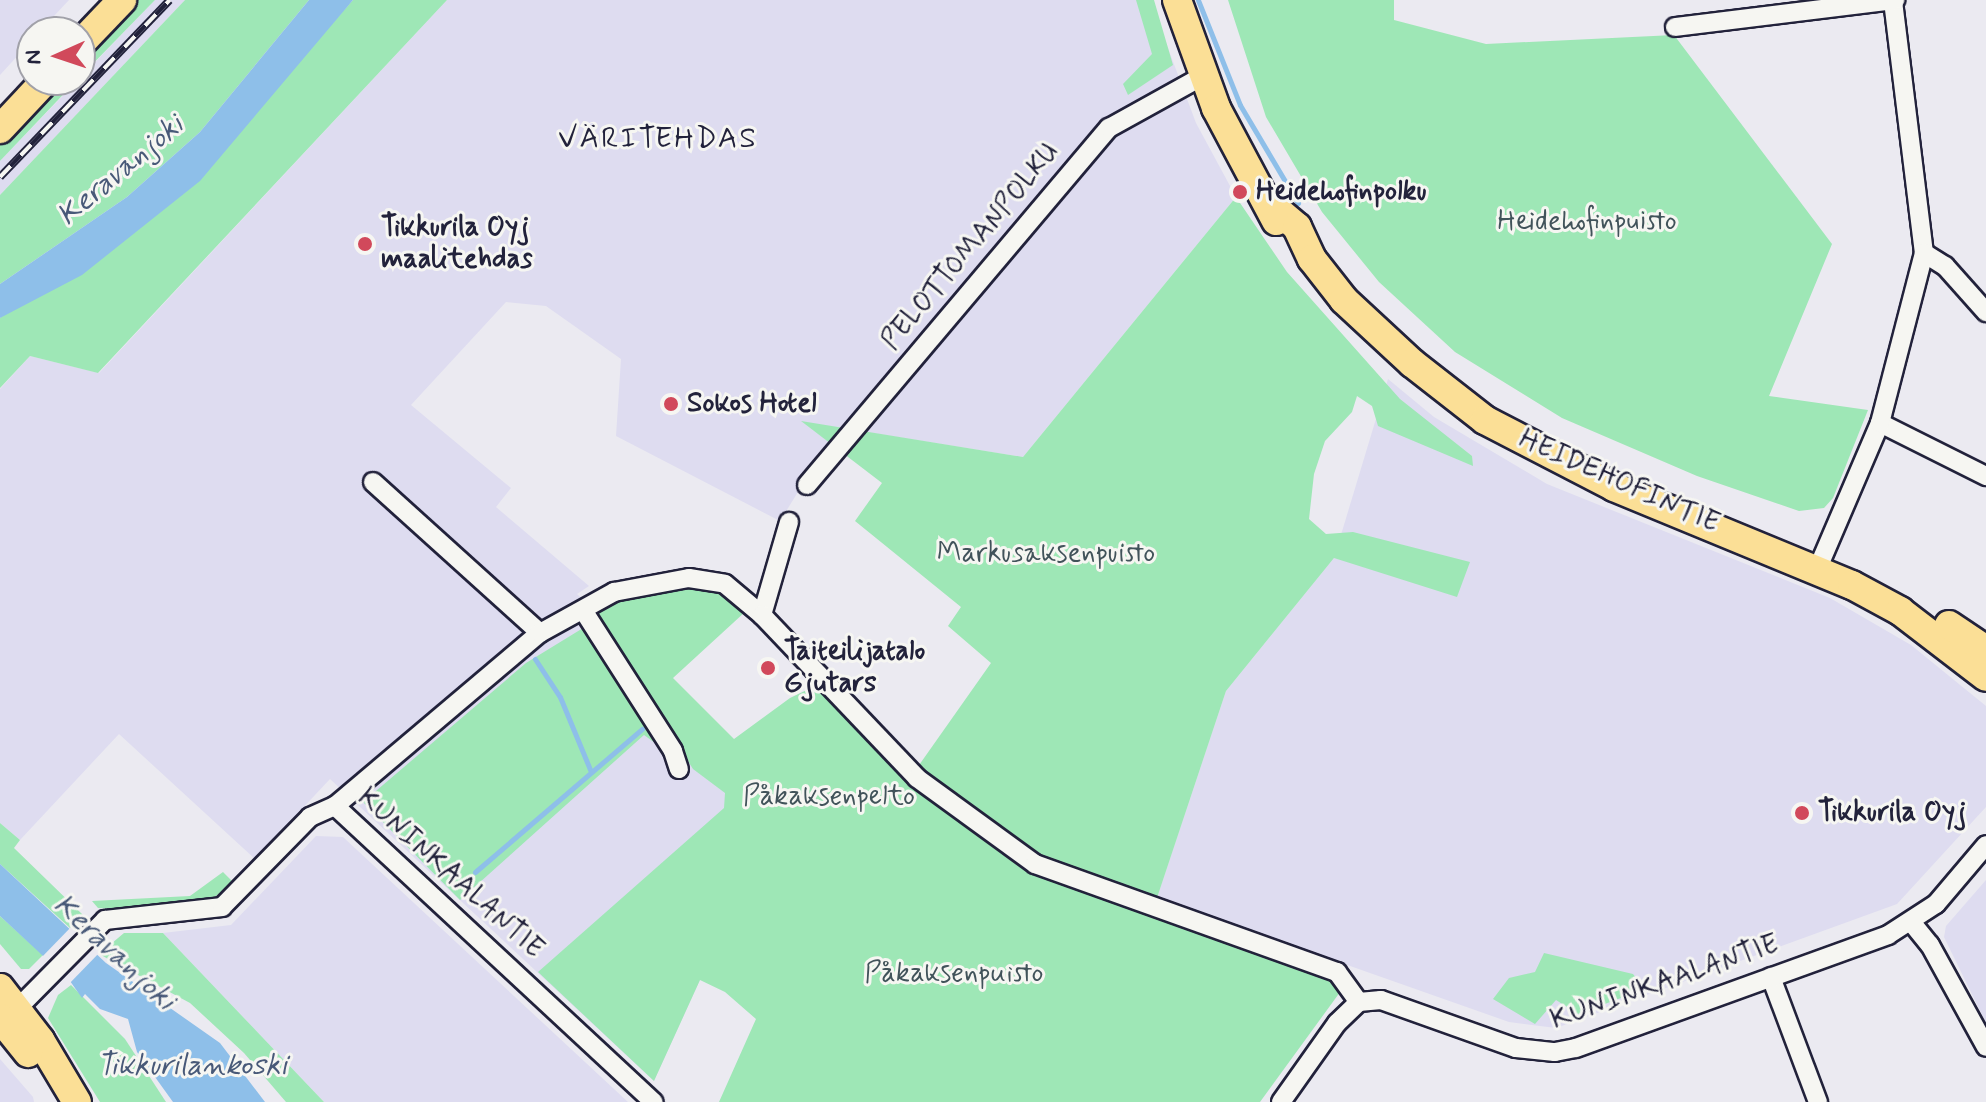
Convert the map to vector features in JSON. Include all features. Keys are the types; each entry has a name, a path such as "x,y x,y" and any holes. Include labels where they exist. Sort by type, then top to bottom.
{"main road":[{"path":"84,16 99,0"},
{"path":"96,27 122,0"},
{"name":"HEIDEHOFINTIE","path":"1177,0 1203,76 1271,205 1297,227 1312,259 1374,330 1485,420 1614,487 1896,591 1986,650"},
{"path":"0,105 16,88"},
{"path":"0,129 31,96"},
{"name":"HEIDEHOFINTIE","path":"1820,564 1900,611 1986,677"},
{"path":"4,1012 64,1102"},
{"path":"4,1012 77,1102"}],"street":[{"path":"1675,27 1786,8 1894,0 1924,253 1880,423 1820,564"},
{"name":"PELOTTOMANPOLKU","path":"807,485 1109,128 1203,76"},
{"path":"1924,253 1945,266 1986,312"},
{"path":"1880,423 1986,476"},
{"path":"373,482 540,633"},
{"path":"762,615 789,522"},
{"path":"335,806 540,633 614,592 689,578 725,584 762,615 917,778 1035,864 1337,972 1359,1002 1337,1023 1281,1102"},
{"path":"583,610 673,751 679,769"},
{"name":"KUNINKAALANTIE","path":"4,1012 44,982 94,931 114,917 222,907 310,817 335,806 654,1102"},
{"name":"KUNINKAALANTIE","path":"1359,1002 1381,1000 1516,1048 1555,1052 1771,977 1912,923 1936,904 1986,845"},
{"path":"1912,923 1930,945 1986,1047"},
{"path":"1771,977 1818,1102"}],"shaded area":[{"path":"0,0 69,0 54,16 16,16 16,58 0,75"},
{"path":"155,0 185,0 96,94 96,61"},
{"path":"447,0 1150,0 1196,123 1236,197 1023,457 803,422 829,442 780,521 616,436 621,359 546,306 506,302 411,405 511,488 496,507 589,586 577,594 748,753 703,973 654,1081 330,779 255,859 119,734 20,840 0,823 0,389 30,356 99,373"},
{"path":"63,96 94,96 0,195 0,161"},
{"path":"1388,379 1434,417 1547,484 1830,598 1911,645 1986,706 1986,807 1897,904 1556,1028 1509,1022 1157,898 1226,691 1334,558"},
{"path":"316,836 343,837 628,1102 324,1102 163,933 231,925"},
{"path":"1986,880 1986,1023 1944,937 1946,926"},
{"path":"0,1059 33,1097 34,1102 0,1102"}],"green space":[{"path":"134,0 155,0 96,61 96,40"},
{"path":"185,0 309,0 200,132 127,197 0,284 0,195"},
{"path":"353,0 447,0 98,373 30,356 0,388 0,318 288,73"},
{"path":"1136,0 1154,0 1173,65 1128,95 1123,84 1152,54"},
{"name":"Heidehofinpuisto","path":"1228,0 1394,0 1394,20 1486,44 1674,35 1832,244 1769,396 1868,410 1833,498 1824,508 1799,511 1697,476 1562,418 1455,352 1379,282 1322,212 1266,117"},
{"path":"44,96 62,96 0,161 0,142"},
{"name":"Markusaksenpuisto","path":"1236,197 1287,272 1400,399 1472,456 1473,466 1378,426 1372,406 1357,396 1352,412 1325,441 1314,474 1309,519 1326,534 1353,532 1470,562 1457,597 1334,558 1226,691 1157,898 1037,855 917,768 991,663 948,626 961,607 855,521 882,483 801,421 1023,457"},
{"path":"681,585 722,594 745,612 673,678 734,739 790,698 813,687 825,697 832,693 1010,851 1334,975 1343,988 1260,1102 719,1102 756,1019 725,992 700,980 654,1081 538,972 724,808 725,793 693,769 593,609"},
{"path":"588,625 655,734 655,743 644,735 460,900 363,802 526,663"},
{"path":"0,823 20,840 14,848 83,915 70,928 0,864"},
{"path":"223,872 234,883 203,905 111,909 98,908 92,901 190,896"},
{"path":"0,916 43,955 29,969 21,969 0,944"},
{"path":"124,933 163,933 324,1102 286,1102 244,1053 190,1003 99,954"},
{"path":"1544,953 1633,974 1645,989 1578,1014 1556,1000 1535,1024 1493,999 1509,978 1535,972"},
{"path":"71,985 125,1039 166,1102 100,1102 48,1018 58,995"}],"water":[{"path":"309,0 353,0 200,181 82,275 0,318 0,284 127,197 200,132"},
{"name":"Tikkurilankoski","path":"0,864 106,963 220,1043 265,1102 173,1102 137,1052 128,1019 100,1009 85,994 82,998 70,981 0,916"}],"pier":[{"path":"73,925 101,951 67,986 40,959"}],"waterway":[{"path":"1198,0 1240,105 1298,203"},
{"path":"535,659 560,697 591,772"},
{"path":"475,872 642,729"}],"railway":[{"path":"0,177 170,0"}],"place":[{"name":"Heidehofinpolku","path":"1240,192"},
{"name":"Tikkurila Oyj maalitehdas","path":"365,244"},
{"name":"Sokos Hotel","path":"671,404"},
{"name":"Taiteilijatalo Gjutars","path":"768,668"},
{"name":"Tikkurila Oyj","path":"1802,813"}],"district":[{"name":"VÄRITEHDAS","path":"658,139"}],"water label":[{"name":"Keravanjoki","path":"121,171"},
{"name":"Keravanjoki","path":"114,953"}],"park label":[{"name":"Påkaksenpelto","path":"829,797"},
{"name":"Påkaksenpuisto","path":"954,974"}]}
